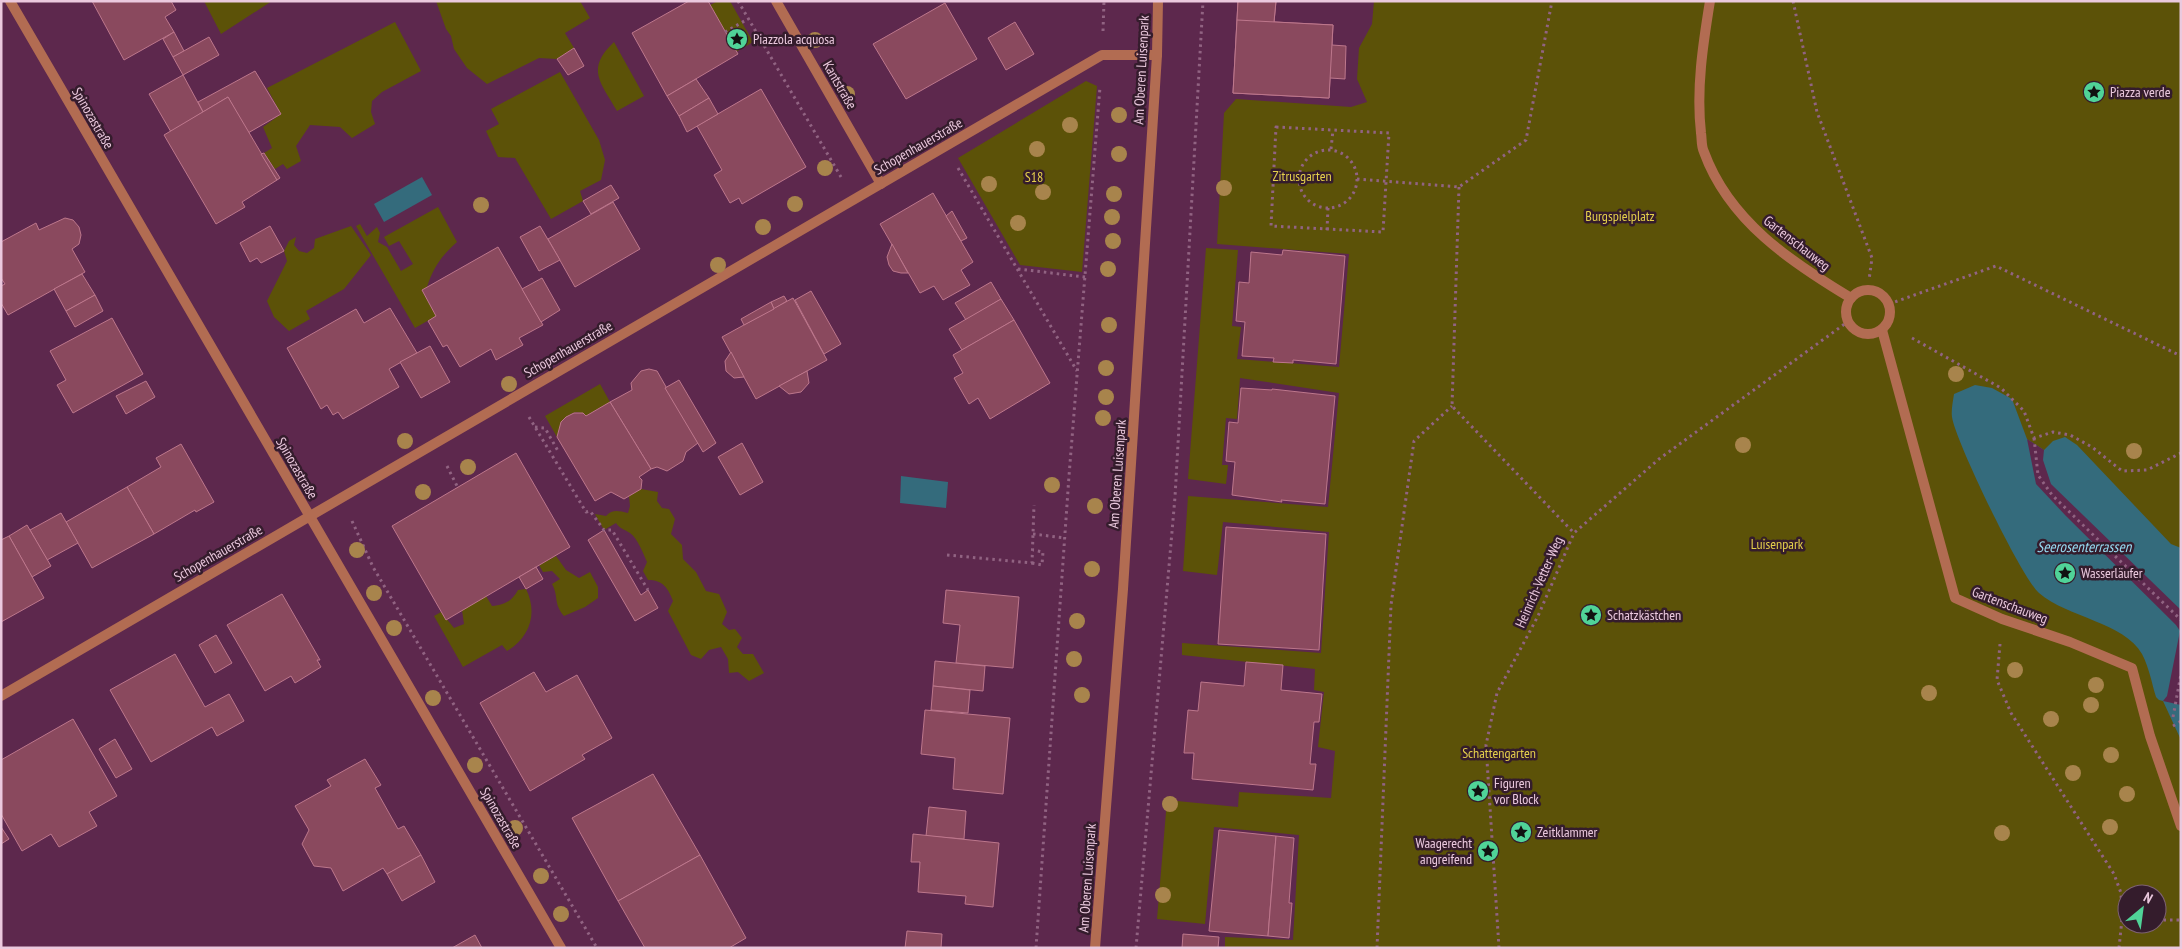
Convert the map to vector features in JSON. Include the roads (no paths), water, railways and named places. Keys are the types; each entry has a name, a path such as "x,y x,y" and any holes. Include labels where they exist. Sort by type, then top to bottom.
{"street":[{"name":"Spinozastraße","path":"10,1 561,948"},
{"name":"Kantstraße","path":"776,1 881,184"},
{"name":"Am Oberen Luisenpark","path":"1095,948 1123,589 1157,55 1158,1"},
{"name":"Gartenschauweg","path":"1710,1 1703,40 1698,110 1703,150 1725,196 1757,233 1808,272 1851,298 1862,291 1868,290 1881,294 1889,304 1890,317 1885,327 1955,598 2002,619 2070,642 2132,668 2150,736 2181,826"},
{"name":"Schopenhauerstraße","path":"1,696 1102,55 1157,55"},
{"path":"1851,298 1846,309 1848,321 1852,327 1863,334 1870,335 1885,327"}],"water":[{"path":"422,177 432,195 384,222 374,204"},
{"name":"Seerosenterrassen","path":"1975,385 1992,388 2012,399 2027,439 2044,450 2053,441 2065,437 2077,445 2171,544 2181,548 2181,740 2163,701 2156,697 2142,654 2134,643 2109,627 2065,609 2039,593 2019,563 1976,479 1952,417 1954,394"},
{"path":"901,476 948,482 946,508 900,503"}],"place":[{"name":"Piazzola acquosa","path":"737,39"},
{"name":"Piazza verde","path":"2094,92"},
{"name":"Wasserläufer","path":"2065,573"},
{"name":"Schatzkästchen","path":"1591,615"},
{"name":"Figuren vor Block","path":"1478,791"},
{"name":"Zeitklammer","path":"1521,832"},
{"name":"Waagerecht angreifend","path":"1488,851"}],"park label":[{"name":"Zitrusgarten","path":"1302,176"},
{"name":"S18","path":"1034,177"},
{"name":"Burgspielplatz","path":"1620,216"},
{"name":"Luisenpark","path":"1777,544"},
{"name":"Schattengarten","path":"1499,753"}]}
